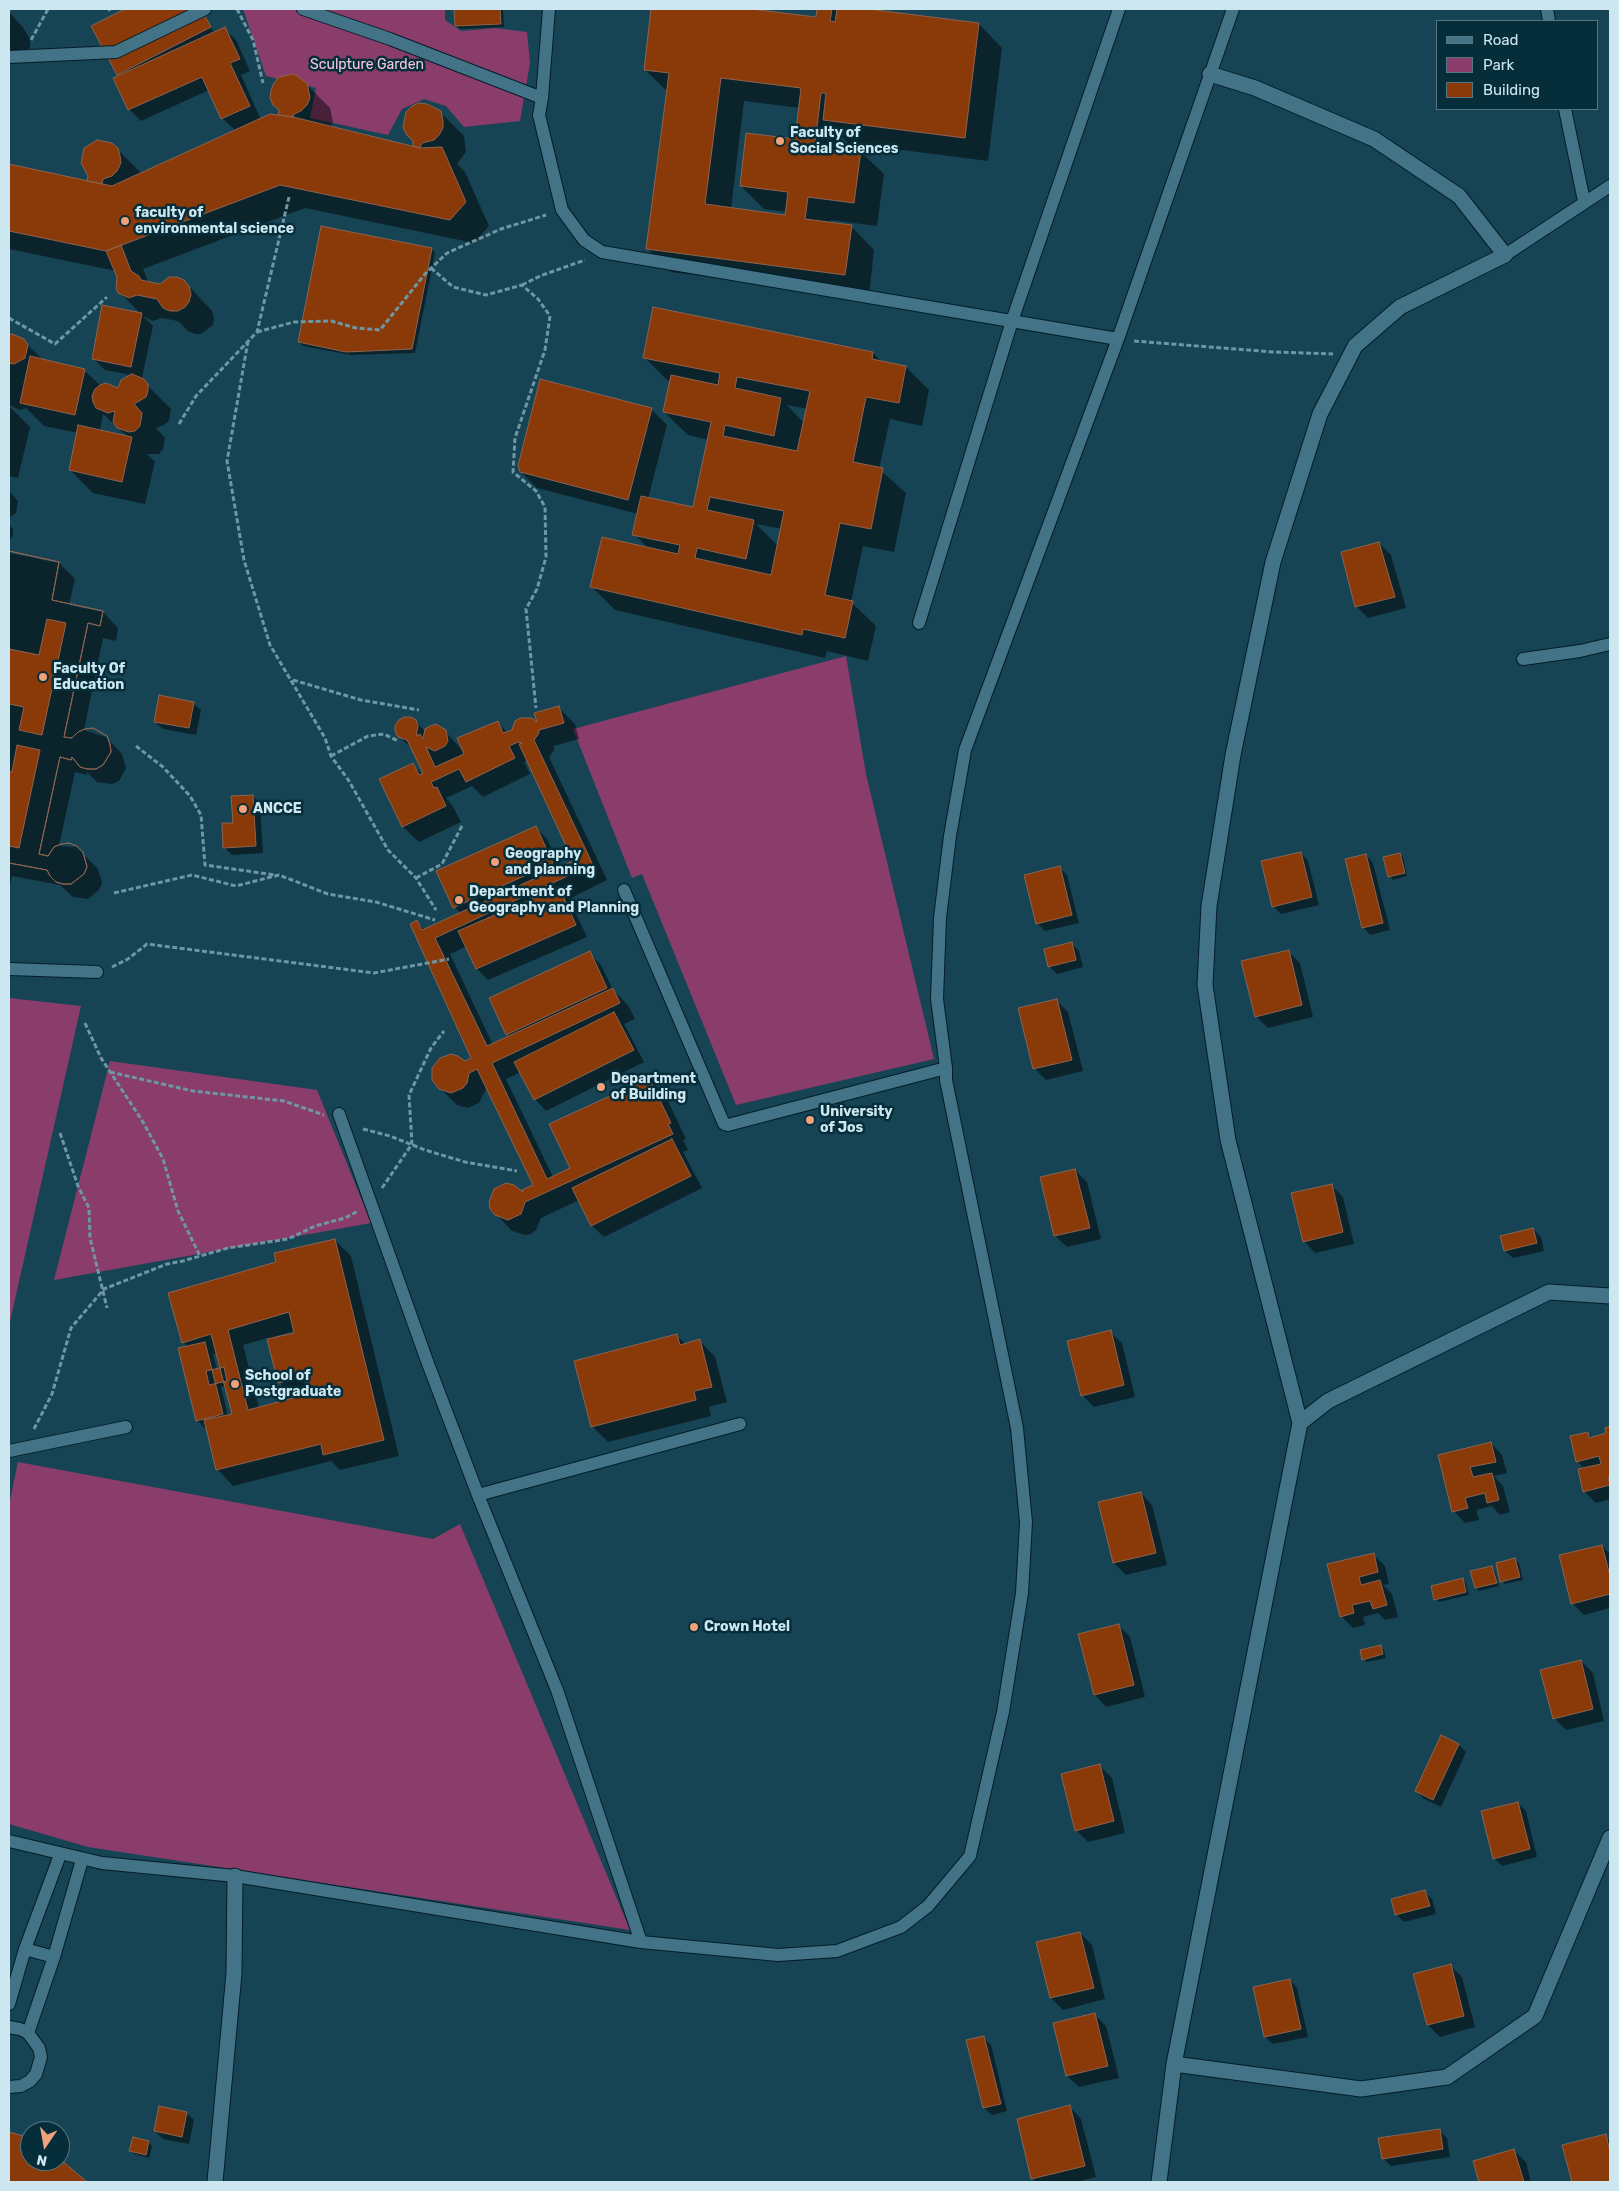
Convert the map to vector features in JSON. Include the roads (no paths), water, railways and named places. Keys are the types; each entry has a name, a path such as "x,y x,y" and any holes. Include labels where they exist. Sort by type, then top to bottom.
{"street":[{"path":"1160,2182 1174,2064 1300,1424 1228,1140 1205,985 1208,906 1233,755 1273,562 1320,414 1355,346 1400,307 1505,254 1459,196 1374,139 1255,88 1210,74"},
{"path":"1300,1424 1328,1401 1549,1292 1610,1296"},
{"path":"1174,2064 1362,2089 1447,2077 1535,2016 1610,1838"},
{"path":"214,2182 234,1973 235,1876"}],"lane":[{"path":"9,57 116,52 205,9"},
{"path":"303,9 390,39 542,98"},
{"path":"549,9 539,115 562,210 584,240 602,252 1118,339"},
{"path":"919,623 1012,321 1119,9"},
{"path":"9,1842 82,1860 235,1876 642,1942 778,1955 837,1951 900,1927 928,1906 970,1856 1003,1712 1022,1593 1026,1522 1017,1428 946,1080 937,999 940,918 950,836 965,750 1118,339 1234,9"},
{"path":"1565,110 1584,201"},
{"path":"1505,254 1584,201 1610,186"},
{"path":"1523,658 1580,651 1610,644"},
{"path":"624,890 724,1124 728,1125 946,1068"},
{"path":"9,970 97,972"},
{"path":"340,1118 478,1494 557,1690 642,1942"},
{"path":"478,1494 740,1424"},
{"path":"9,1451 126,1427"},
{"path":"9,2004 25,1949 60,1855"},
{"path":"28,2033 54,1957 82,1860"},
{"path":"25,1949 54,1957"},
{"path":"9,2027 28,2033 39,2048 39,2066 30,2081 21,2086 9,2087"}],"place":[{"name":"Faculty of Social Sciences","path":"780,141"},
{"name":"faculty of environmental science","path":"125,221"},
{"name":"Faculty Of Education","path":"43,677"},
{"name":"ANCCE","path":"243,809"},
{"name":"Geography and planning","path":"495,862"},
{"name":"Department of Geography and Planning","path":"459,900"},
{"name":"Department of Building","path":"601,1087"},
{"name":"University of Jos","path":"810,1120"},
{"name":"School of Postgraduate","path":"235,1384"},
{"name":"Crown Hotel","path":"694,1627"}],"park label":[{"name":"Sculpture Garden","path":"367,65"}]}
